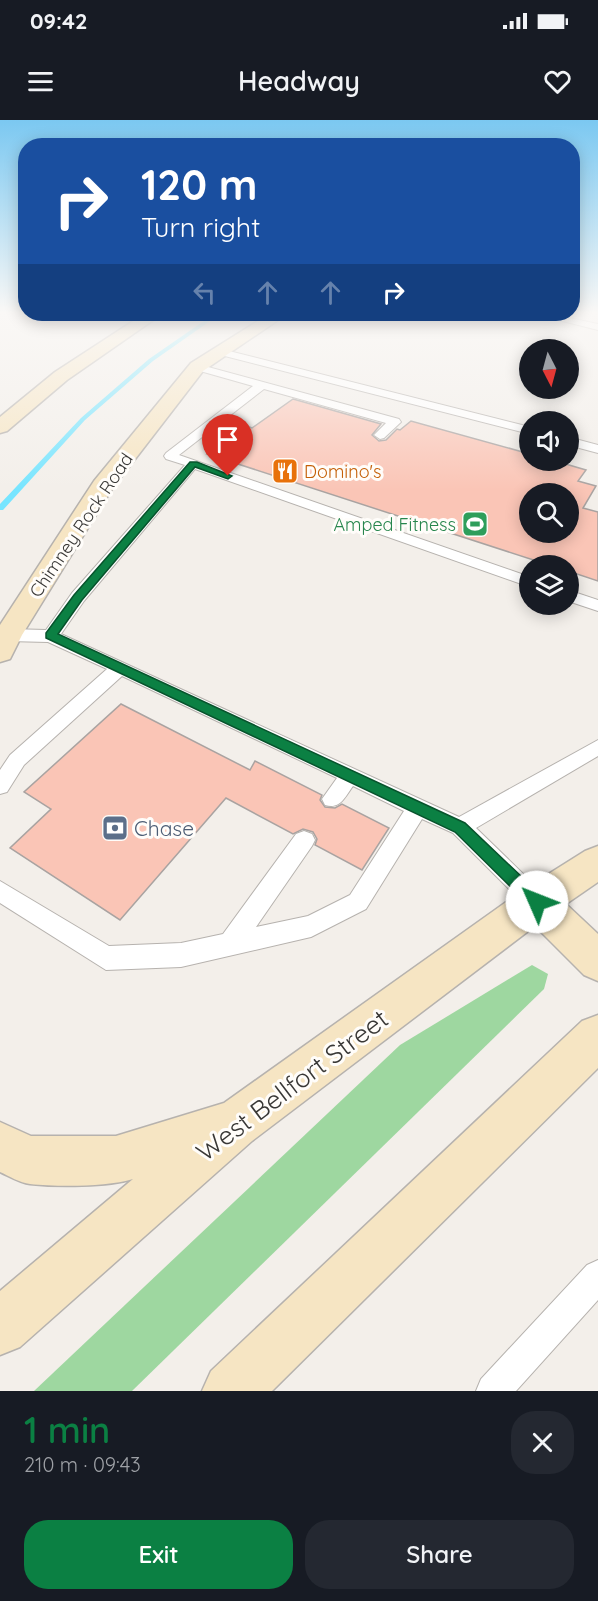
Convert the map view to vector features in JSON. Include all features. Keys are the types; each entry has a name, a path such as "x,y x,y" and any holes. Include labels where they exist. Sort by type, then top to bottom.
{"main road":[{"path":"0,427 68,371"},
{"name":"Chimney Rock Road","path":"4,643 102,486 194,371"},
{"name":"West Bellfort Street","path":"0,1327 235,1124 537,902 598,862"},
{"path":"537,902 598,961"},
{"path":"231,1391 598,1036"},
{"path":"0,1146 28,1160 116,1160 235,1124"}],"lane":[{"path":"214,371 395,422 380,435"},
{"path":"296,371 519,428"},
{"path":"279,388 306,374"},
{"path":"263,384 170,456 519,578"},
{"path":"579,444 598,449"},
{"path":"51,636 78,597 193,464"},
{"path":"579,600 598,606"},
{"path":"4,643 51,636 460,827 537,902"},
{"path":"0,786 17,760 120,668"},
{"path":"460,827 598,747"},
{"path":"332,799 350,776"},
{"path":"0,891 106,958 181,955 311,926 358,902 418,807"},
{"path":"230,944 304,840"},
{"path":"493,1391 598,1276"}],"green space":[{"path":"532,965 548,974 544,989 132,1391 34,1391 400,1045"}],"building":[{"path":"293,399 381,424 372,435 379,441 386,440 397,429 400,430 411,421 519,451 519,471 579,471 579,468 586,470 578,481 596,486 583,508 598,512 598,581 579,575 579,555 519,555 207,454 247,426 252,428"},
{"name":"Chase","path":"121,704 250,770 255,761 322,795 320,800 325,807 335,808 342,804 389,828 362,870 315,845 317,839 313,832 303,829 293,834 226,798 120,920 10,848 51,809 24,792"}],"waterway":[{"path":"0,508 83,419 138,371"}],"place":[{"name":"Domino's","path":"285,471"},
{"name":"Amped Fitness","path":"475,524"},
{"name":"Chase","path":"115,828"}],"route":[{"path":"228,476 193,464 78,597 51,636 460,827 537,902"}]}
